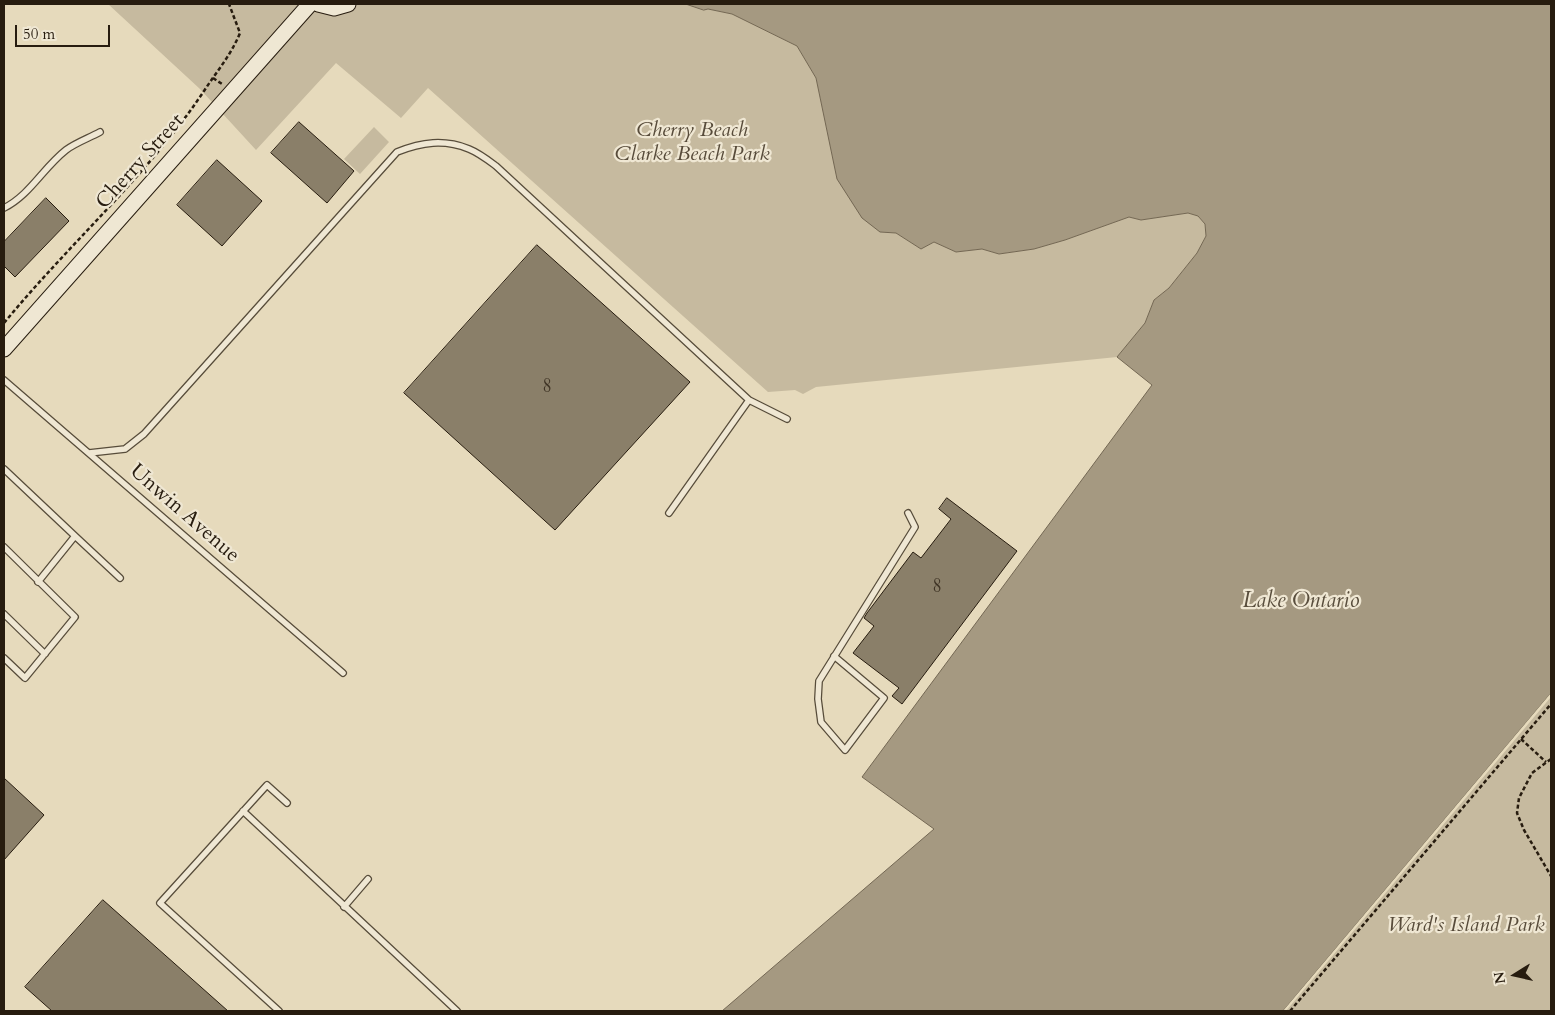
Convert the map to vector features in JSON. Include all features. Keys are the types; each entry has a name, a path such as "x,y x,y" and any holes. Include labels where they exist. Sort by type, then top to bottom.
{"street":[{"name":"Cherry Street","path":"4,349 310,4"},
{"path":"318,4 334,8 348,4"}],"lane":[{"path":"4,208 28,191 66,150 100,132"},
{"path":"89,453 125,449 144,434 397,152 416,145 443,142 470,149 496,166 749,400 787,419"},
{"name":"Unwin Avenue","path":"4,380 344,673"},
{"path":"669,513 749,400"},
{"path":"4,469 120,578"},
{"path":"834,656 884,698 845,750 821,722 818,699 819,681 834,656 915,527 908,512"},
{"path":"38,582 75,536"},
{"path":"4,547 75,618 25,678 4,658"},
{"path":"4,614 45,654"},
{"path":"279,1011 160,903 267,785 286,803"},
{"path":"243,812 457,1011"},
{"path":"344,906 368,879"}],"path":[{"path":"4,321 152,160 186,118 230,55 240,33 230,4"},
{"path":"1290,1011 1551,704"},
{"path":"1521,740 1546,762"},
{"path":"1551,759 1532,773 1519,798 1517,813 1524,830 1551,876"}],"green space":[{"name":"Cherry Beach Clarke Beach Park","path":"108,4 686,4 704,10 708,9 732,14 797,46 816,78 838,179 880,232 896,233 921,249 934,242 956,252 982,249 999,254 1034,249 1129,217 1141,220 1188,213 1198,216 1205,224 1206,236 1197,253 1169,288 1154,300 1145,323 1117,357 816,387 803,394 795,390 768,392 428,88 401,118 336,63 256,150 200,89"},
{"path":"374,127 389,142 360,174 344,159"},
{"name":"Ward's Island Park","path":"1551,693 1551,1011 1283,1011"}],"water":[{"name":"Lake Ontario","path":"686,4 1551,4 1551,693 1283,1011 722,1011 934,829 862,777 1152,385 1117,357 1145,323 1154,300 1169,288 1197,253 1206,236 1205,224 1198,216 1188,213 1141,220 1129,217 1034,249 999,254 982,249 956,252 934,242 921,249 896,233 880,232 862,218 837,179 816,78 797,46 732,14 708,9 704,10"}],"pier":[{"path":"1551,693 1551,697 1286,1011 1283,1011"}],"building":[{"path":"299,122 354,171 327,203 271,153"},
{"path":"217,160 262,201 222,246 177,205"},
{"path":"46,198 69,221 15,277 4,266 4,242"},
{"path":"537,245 690,382 555,530 404,393"},
{"path":"947,498 1017,551 902,704 892,696 899,688 853,653 874,626 864,618 867,613 913,552 921,558 951,519 939,509"},
{"path":"4,778 44,815 4,860"},
{"path":"103,900 228,1011 52,1011 25,987"}]}
